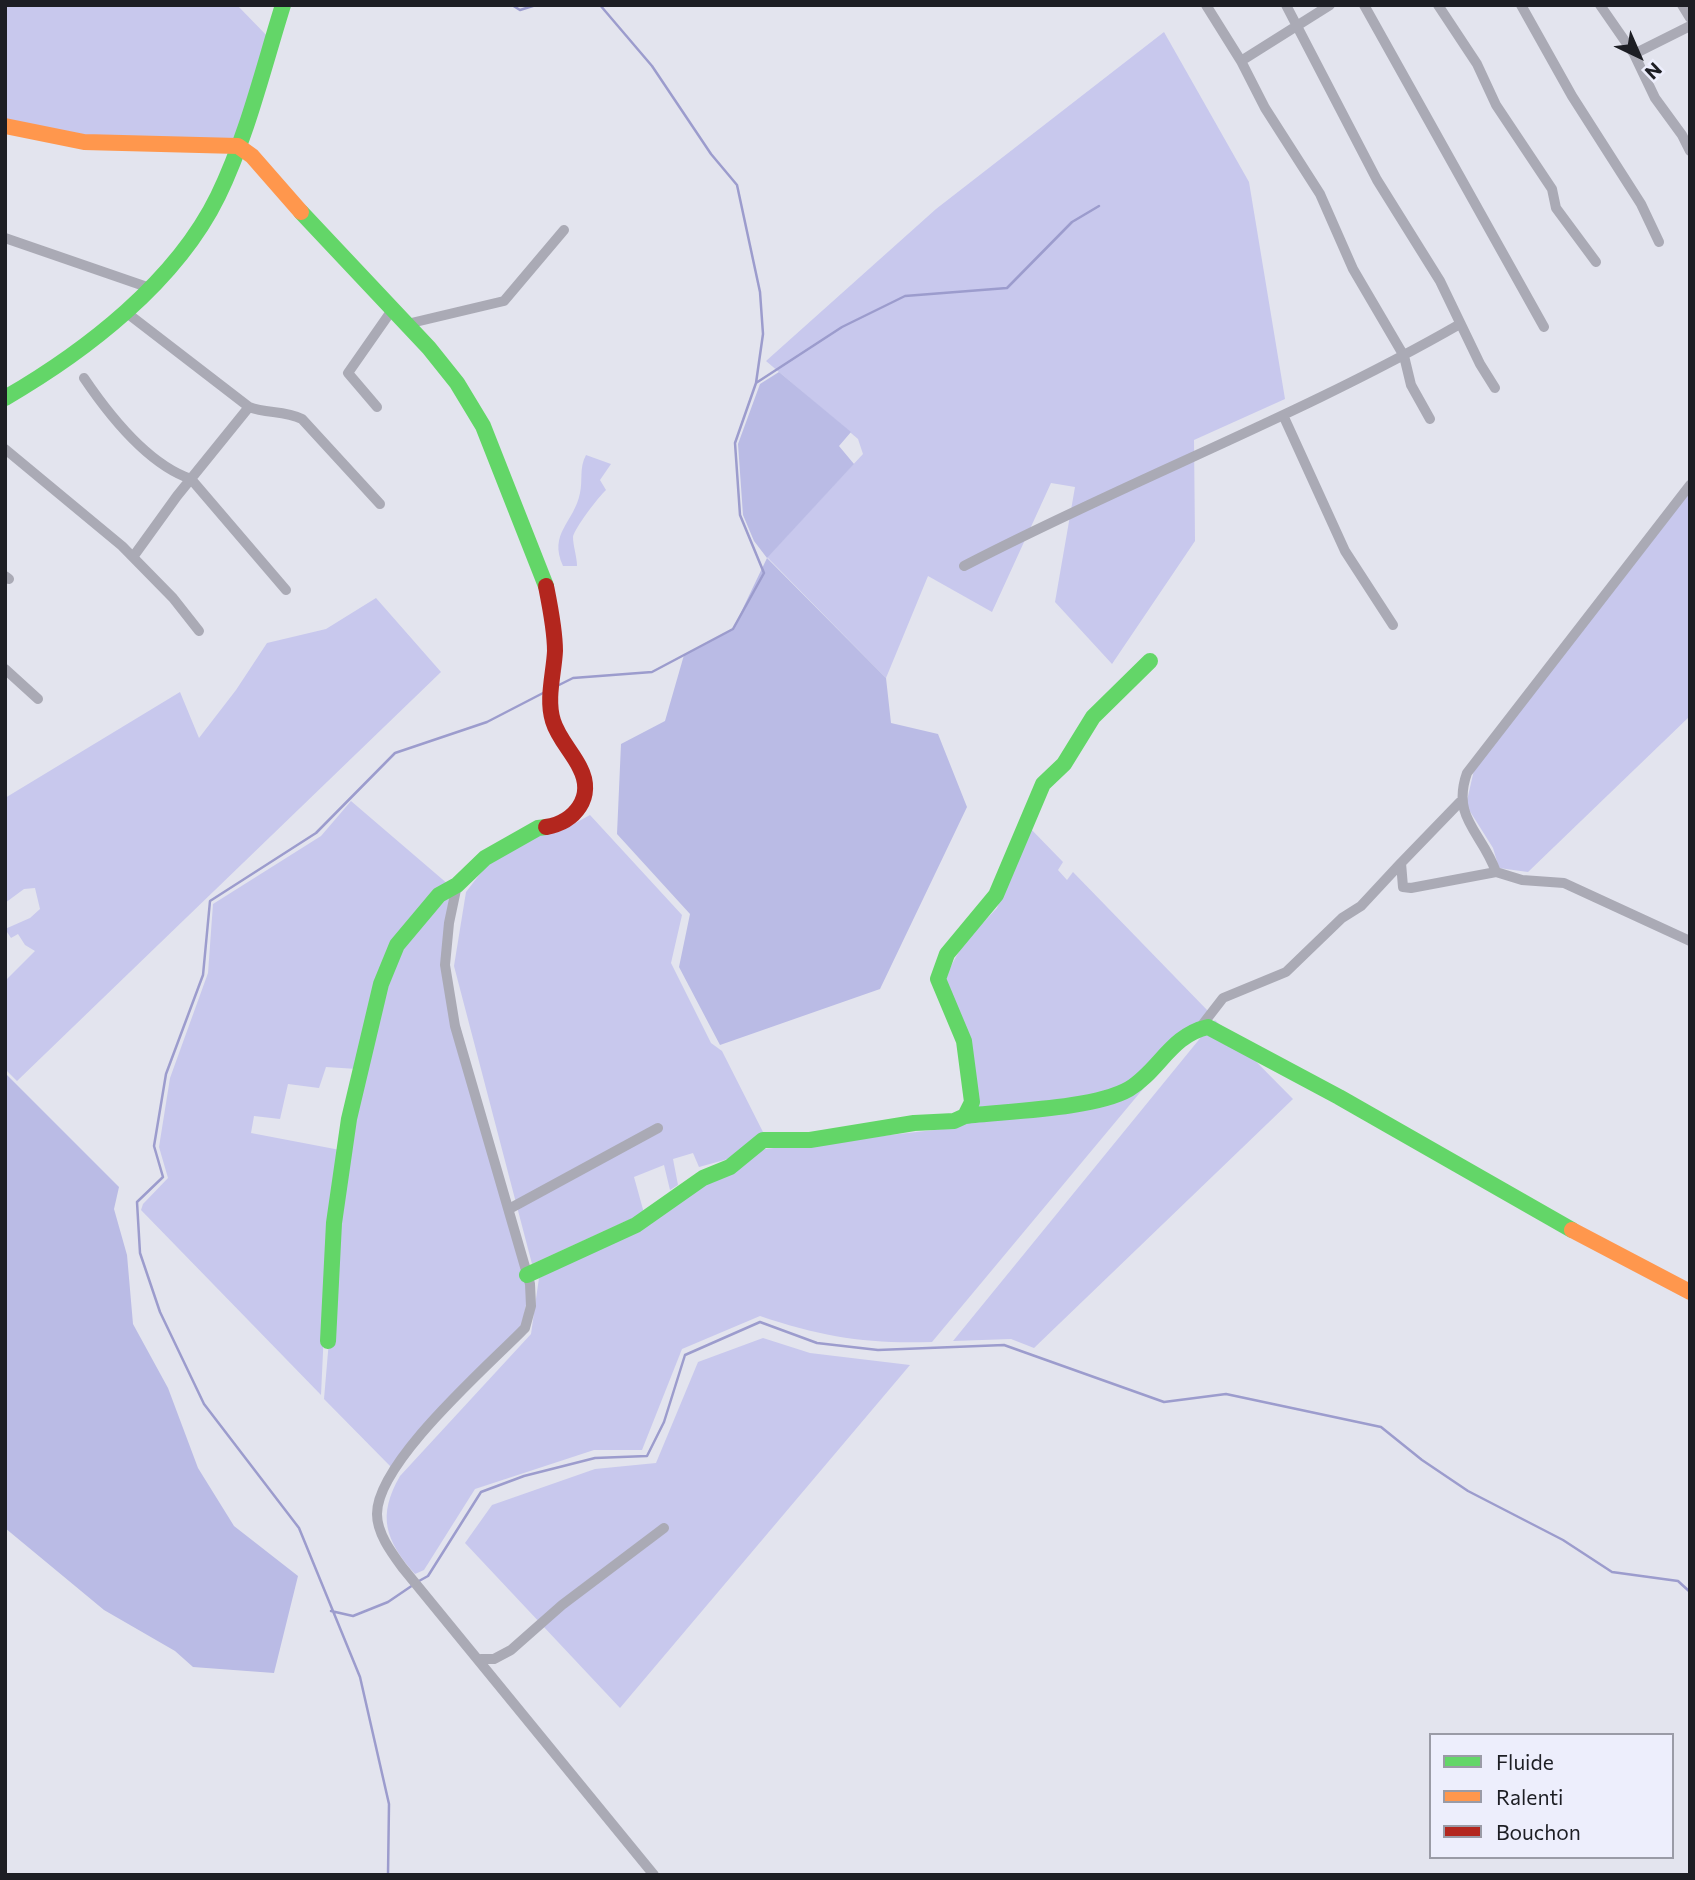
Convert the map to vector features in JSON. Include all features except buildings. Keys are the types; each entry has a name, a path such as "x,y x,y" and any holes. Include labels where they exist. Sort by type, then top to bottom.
{"main road":[{"path":"5,398 77,354 127,313 150,288 211,207 238,146 283,5"},
{"path":"5,126 84,142 238,146 252,156 339,255 407,324 472,405 495,453 550,600 555,648 551,690 555,728 582,771 584,782 579,811 566,822 538,828 501,847 457,885 439,895 397,945 381,984 349,1119 334,1223 328,1341"},
{"path":"965,1116 972,1102 964,1041 938,979 947,954 996,895 1044,784 1064,764 1093,717 1150,661"},
{"path":"527,1275 636,1225 703,1178 730,1167 763,1140 810,1140 834,1134 954,1121 965,1116 1123,1093 1164,1054 1199,1029 1209,1027 1273,1059 1562,1224 1653,1269 1690,1292"}],"street":[{"path":"1206,5 1241,61 1265,108 1320,194 1353,269 1404,356 1411,385 1430,419"},
{"path":"1286,5 1298,23 1377,180 1440,281 1495,388"},
{"path":"1241,61 1298,23 1331,5"},
{"path":"1364,5 1544,327"},
{"path":"1438,5 1477,64 1496,105 1552,189 1556,208 1596,262"},
{"path":"1521,5 1572,96 1641,204 1659,242"},
{"path":"1600,5 1634,54 1655,98 1682,135 1690,151"},
{"path":"1682,5 1690,18"},
{"path":"1634,54 1690,26"},
{"path":"407,324 504,301 564,230"},
{"path":"5,238 150,288"},
{"path":"377,407 348,373 392,310"},
{"path":"127,313 249,407 260,412 288,412 302,419 380,504"},
{"path":"964,566 1052,520 1283,415 1404,356 1460,324"},
{"path":"84,378 97,398 151,456 179,475 191,479 286,590"},
{"path":"133,557 249,407"},
{"path":"1283,415 1345,551 1393,625"},
{"path":"5,449 133,557 199,631"},
{"path":"1496,872 1488,850 1460,802 1466,773 1690,485"},
{"path":"5,669 38,699"},
{"path":"1199,1029 1223,998 1286,972 1342,918 1370,898 1460,802"},
{"path":"1401,863 1403,887 1411,888 1496,872 1522,880 1564,883 1690,941"},
{"path":"457,885 449,923 447,978 455,1026 527,1275 531,1306 526,1328 418,1438 389,1478 377,1513 390,1550 654,1875"},
{"path":"509,1209 658,1128"},
{"path":"481,1660 494,1660 512,1650 562,1605 664,1528"}],"shaded area":[{"path":"5,5 237,5 272,41 238,146 54,137 5,127"},
{"path":"1164,32 1249,182 1285,399 1194,440 1195,541 1112,664 1055,602 1075,487 1051,483 992,612 928,576 886,678 767,557 863,454 858,439 766,361 936,209"},
{"path":"779,372 851,432 839,446 854,464 767,558 754,541 743,515 738,444 760,384"},
{"path":"586,455 611,464 600,480 606,490 574,533 577,566 563,566 558,545 577,503"},
{"path":"1690,491 1690,716 1528,872 1499,868 1493,848 1466,805 1474,770"},
{"path":"767,558 886,678 891,723 938,734 967,807 880,989 720,1045 679,967 690,914 617,834 621,744 665,721 684,655 733,629"},
{"path":"376,598 441,672 17,1081 5,1069 5,981 35,951 25,945 18,934 11,938 5,929 30,918 40,909 35,888 24,889 5,903 5,798 180,692 199,738 236,690 267,643 326,629"},
{"path":"351,801 449,885 411,919 357,1069 326,1067 319,1088 288,1084 280,1119 254,1116 251,1133 340,1150 329,1223 321,1395 141,1210 143,1204 168,1178 159,1147 170,1078 208,973 213,904 321,836"},
{"path":"590,815 682,915 671,963 711,1043 722,1051 763,1132 728,1159 699,1167 693,1153 673,1159 678,1185 670,1190 664,1165 634,1177 644,1213 532,1264 454,966 466,892 486,866 541,834 559,832"},
{"path":"1028,826 1063,862 1058,870 1067,880 1073,872 1208,1011 932,1342 886,1342 845,1338 760,1316 682,1349 642,1450 594,1450 475,1489 424,1570 415,1574 391,1539 387,1516 393,1490 400,1476 531,1334 539,1278 659,1218 701,1182 765,1149 952,1128 977,1116 945,977 963,944 997,908"},
{"path":"451,894 442,955 526,1287 526,1305 522,1325 391,1467 324,1399 339,1223 355,1115 386,986 403,946"},
{"path":"1215,1020 1293,1099 1034,1348 1011,1339 953,1341"},
{"path":"6,1074 119,1187 114,1209 127,1255 133,1324 168,1388 198,1468 234,1526 298,1576 274,1673 193,1667 175,1651 104,1610 5,1528"},
{"path":"763,1338 810,1353 910,1365 620,1708 465,1543 492,1505 595,1469 656,1463 698,1362"}],"waterway":[{"path":"512,5 520,10 536,5"},
{"path":"600,5 652,66 711,154 737,185 760,292 763,334 756,383 842,327 905,296 1007,288 1072,222 1099,206"},
{"path":"557,686 573,678 652,672 733,629 764,573 740,515 735,443 756,383"},
{"path":"388,1875 389,1804 360,1677 299,1528 204,1404 160,1312 140,1253 137,1202 163,1177 154,1146 166,1074 203,975 210,901 316,833 395,753 487,722 545,692"},
{"path":"419,1581 428,1576 481,1492 524,1476 595,1458 647,1456 664,1422 685,1355 760,1322 817,1343 878,1350 1004,1345 1164,1402 1226,1394 1381,1427 1422,1460 1468,1491 1563,1540 1612,1572 1678,1581 1690,1592"},
{"path":"331,1611 353,1616 388,1602 413,1585"}],"traffic: fast":[{"path":"5,398 67,359 126,312 154,285 200,227 218,196 238,150 283,5"},
{"path":"301,212 429,348 457,383 483,426 546,586"},
{"path":"527,1275 636,1225 703,1178 730,1167 763,1140 810,1140 914,1123 954,1121 965,1116 972,1102 964,1041 938,979 947,954 996,895 1043,784 1064,764 1093,717 1150,661"},
{"path":"328,1341 334,1223 349,1119 381,984 397,945 439,895 457,885 485,858 538,828 546,827"},
{"path":"965,1116 1073,1105 1114,1096 1129,1089 1149,1073 1184,1038 1208,1027 1339,1097 1572,1230"}],"traffic: slow":[{"path":"5,126 84,142 238,146 252,156 301,212"},
{"path":"1572,1230 1690,1292"}],"traffic: jam":[{"path":"546,586 555,643 551,713 558,733 580,768 585,789 580,806 573,814 566,820 546,827"}]}
